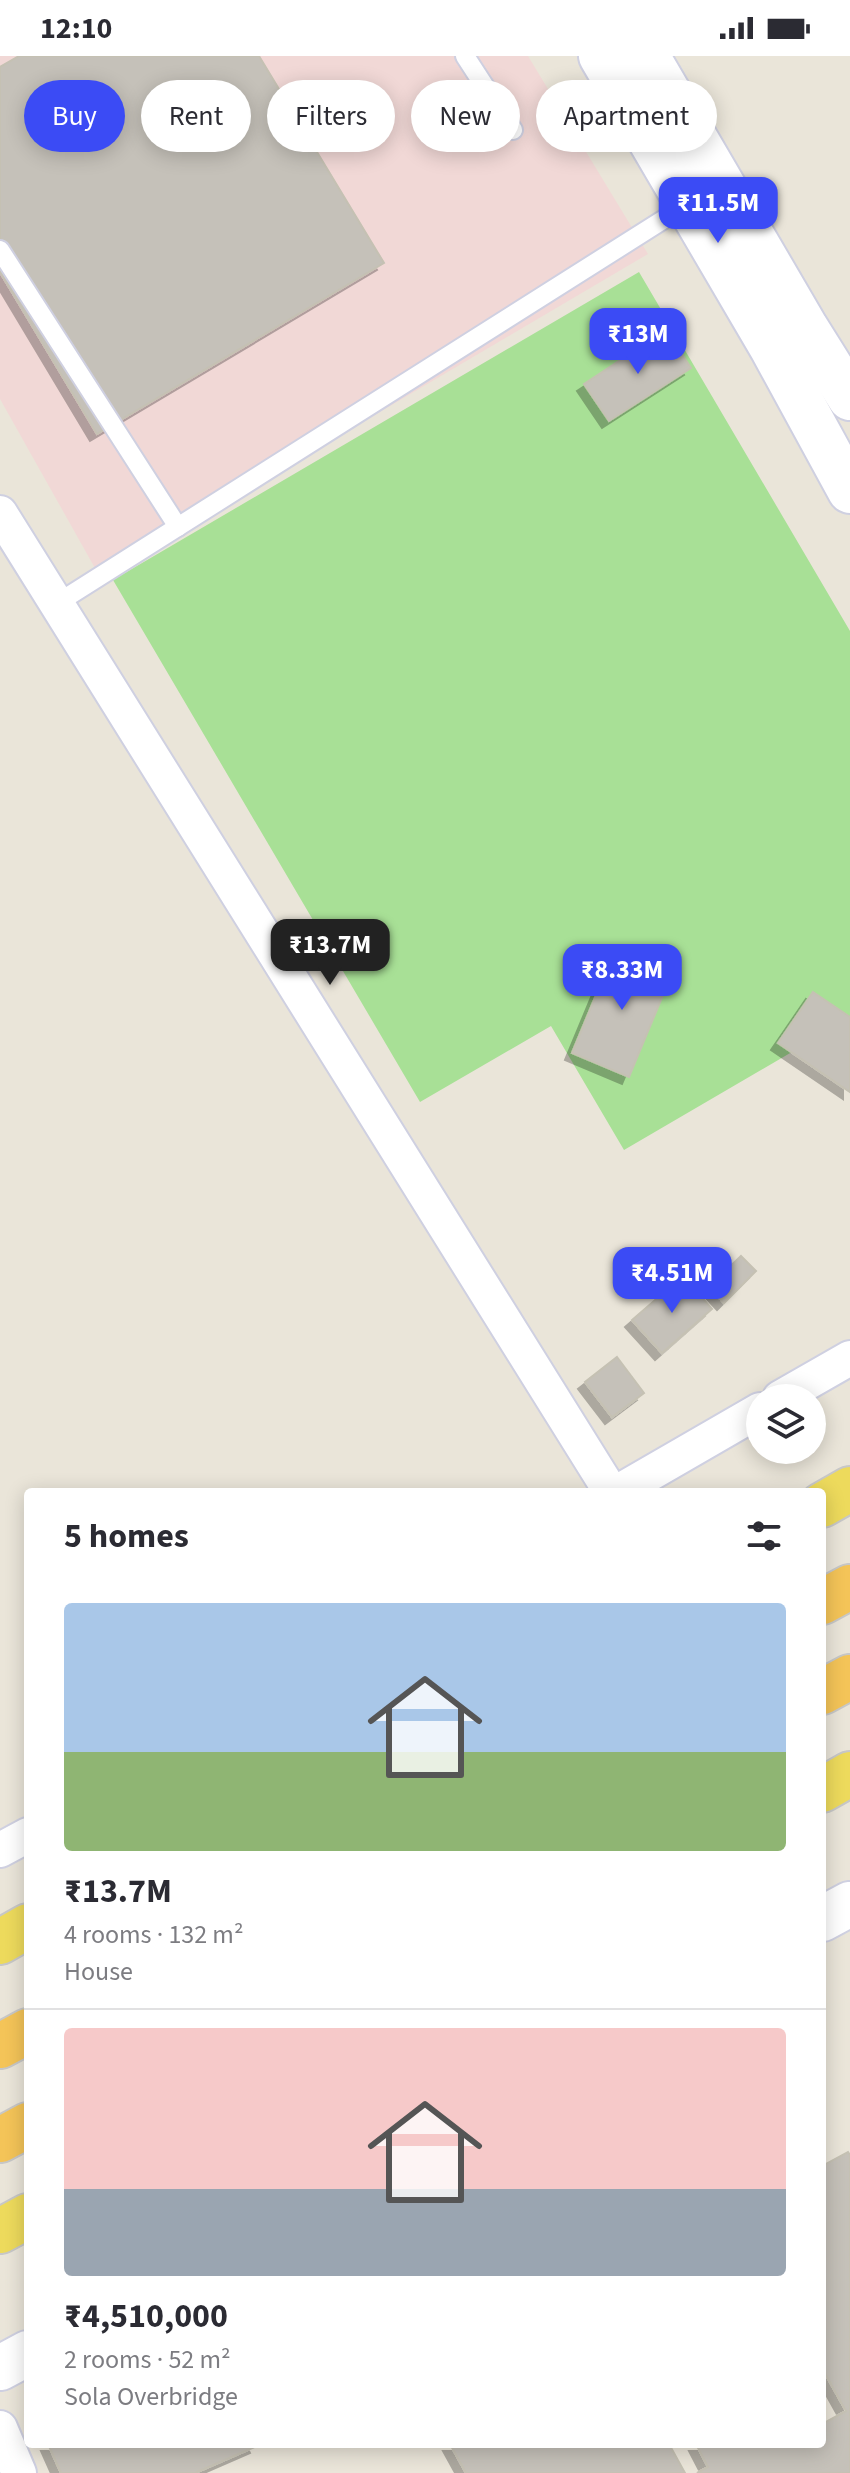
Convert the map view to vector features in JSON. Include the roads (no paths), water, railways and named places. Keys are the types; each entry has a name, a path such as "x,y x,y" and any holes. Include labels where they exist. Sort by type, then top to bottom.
{"highway":[{"path":"826,1600 850,1587"},
{"path":"826,1690 850,1677"},
{"path":"0,2046 24,2033"},
{"path":"0,2140 24,2127"}],"main road":[{"path":"601,56 772,348 850,491"},
{"path":"647,56 850,398"},
{"path":"826,1503 850,1489"},
{"path":"826,1788 850,1774"},
{"path":"826,1917 850,1904"},
{"path":"0,1942 24,1928"},
{"path":"0,2231 24,2218"},
{"path":"0,2368 24,2355"}],"street":[{"path":"0,513 608,1488"},
{"path":"804,1384 850,1358"},
{"path":"625,1488 746,1418"},
{"path":"0,1850 24,1837"},
{"path":"0,2428 19,2473"}],"lane":[{"path":"465,56 481,80"},
{"path":"56,604 688,204"},
{"path":"0,250 178,527"}]}
